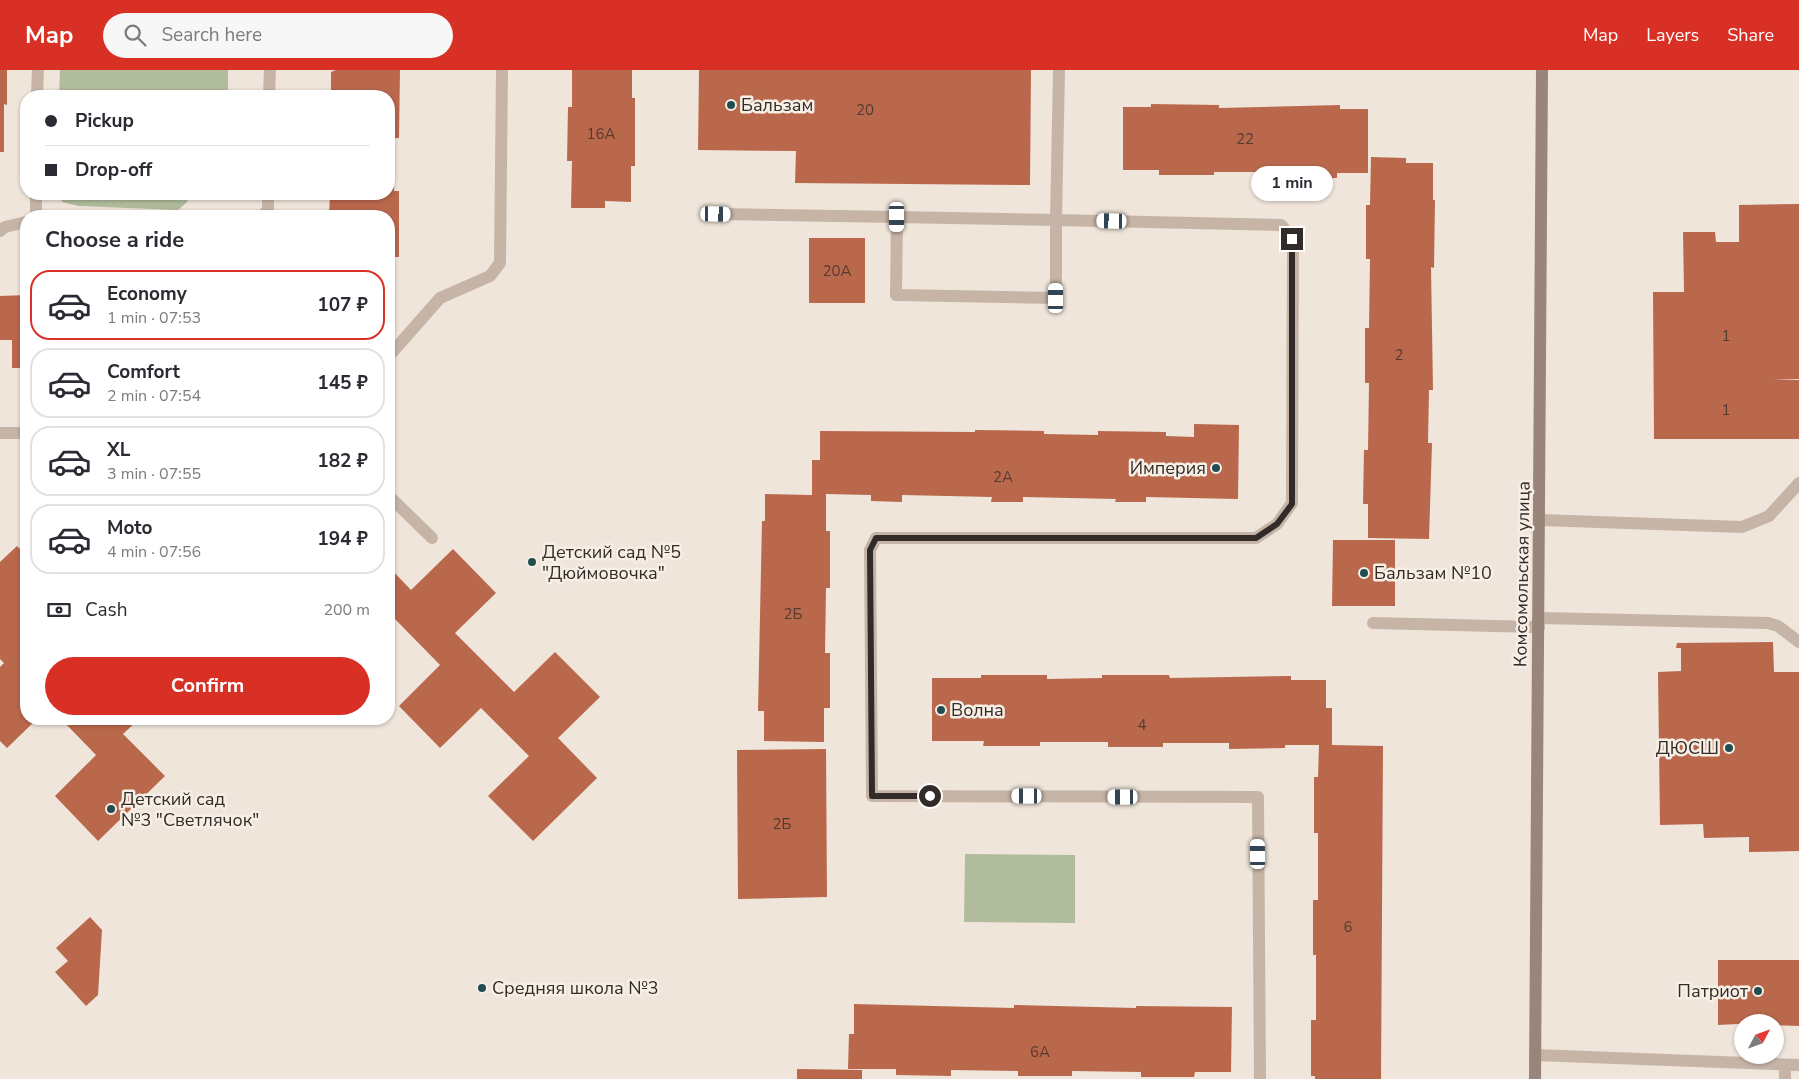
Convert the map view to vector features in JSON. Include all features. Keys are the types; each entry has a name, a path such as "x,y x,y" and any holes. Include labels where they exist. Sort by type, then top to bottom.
{"street":[{"name":"Комсомольская улица","path":"1535,1079 1541,520 1542,70"}],"lane":[{"path":"37,90 38,70"},
{"path":"269,90 270,70"},
{"path":"395,349 440,298 490,276 500,263 502,70"},
{"path":"897,217 896,295 1056,298 1058,70"},
{"path":"716,214 1281,225 1292,239 1292,504 1277,524 1256,538 876,538 870,550 872,796 1258,797 1260,1079"},
{"path":"0,232 5,227 20,223"},
{"path":"0,433 20,433"},
{"path":"1541,520 1742,527 1769,516 1799,483"},
{"path":"395,502 432,538"},
{"path":"1374,623 1768,623 1778,626 1799,642"},
{"path":"1536,1055 1799,1065"},
{"path":"1785,1065 1785,1079"}],"green space":[{"path":"60,70 228,70 228,90 59,90"},
{"path":"62,200 188,200 178,210 79,206 62,202"},
{"path":"965,854 1075,855 1075,923 964,922"}],"building":[{"path":"0,70 7,70 7,105 4,104 4,152 0,152"},
{"path":"336,70 400,70 399,138 395,138 395,90 331,90 331,72"},
{"path":"572,70 632,70 632,98 635,98 635,166 631,166 631,202 605,201 605,208 571,208 572,161 567,161 568,107 572,107"},
{"path":"699,70 1031,70 1030,185 795,183 796,151 698,150"},
{"path":"1151,104 1219,105 1219,108 1340,105 1340,109 1368,109 1368,173 1337,173 1337,178 1282,178 1282,172 1214,172 1214,175 1159,175 1159,170 1123,170 1123,107 1151,107"},
{"path":"1371,157 1406,158 1406,163 1433,163 1433,200 1435,200 1434,268 1431,267 1433,390 1429,390 1428,443 1432,443 1429,539 1368,538 1368,504 1363,504 1364,450 1368,450 1369,383 1365,383 1365,328 1369,328 1370,259 1366,259 1366,205 1370,205"},
{"path":"395,191 399,191 399,257 395,257 395,210 329,210 330,200 395,200"},
{"path":"1799,204 1799,379 1773,380 1799,380 1799,439 1654,439 1653,292 1684,292 1683,232 1715,232 1716,242 1739,242 1739,205"},
{"path":"809,238 865,238 865,303 809,303"},
{"path":"20,295 20,368 12,368 12,340 0,340 0,296"},
{"path":"1194,424 1239,425 1238,499 1146,497 1146,502 1115,502 1116,499 1023,497 1023,502 991,502 992,497 902,495 902,502 871,501 871,495 826,494 826,531 830,531 830,588 826,588 825,653 830,653 830,708 824,708 824,742 764,741 764,711 758,711 762,521 765,521 765,494 812,495 812,460 820,460 820,431 975,432 975,430 1044,431 1044,434 1098,435 1098,431 1166,432 1166,436 1194,437"},
{"name":"Бальзам №10","path":"1333,540 1395,540 1395,606 1332,606"},
{"path":"17,546 20,549 20,725 31,725 7,748 0,741 0,667 4,663 0,659 0,562"},
{"path":"453,549 496,593 455,633 514,692 555,652 600,697 558,738 597,778 533,841 488,796 529,756 481,708 440,748 399,706 440,665 395,619 395,573 411,590"},
{"name":"ДЮСШ","path":"1773,642 1774,672 1799,672 1799,851 1749,852 1749,837 1704,838 1703,824 1660,825 1658,672 1681,671 1681,648 1676,648 1677,643"},
{"path":"981,675 1047,675 1047,679 1102,678 1102,675 1169,675 1170,678 1291,676 1291,680 1326,680 1326,708 1332,708 1332,745 1383,746 1381,1079 1315,1079 1315,1076 1311,1076 1311,1020 1316,1020 1316,955 1313,955 1313,900 1318,900 1318,833 1314,833 1314,777 1318,777 1319,745 1285,745 1285,748 1229,749 1229,743 1163,743 1163,747 1108,747 1108,742 1040,742 1040,746 983,746 984,741 932,741 932,678 981,678"},
{"path":"67,725 133,725 123,734 165,776 98,841 55,796 96,755"},
{"path":"826,749 827,897 738,899 737,750"},
{"path":"90,917 102,930 98,995 86,1006 55,972 68,961 56,948"},
{"name":"Патриот","path":"1718,960 1799,960 1799,1026 1784,1025 1784,1014 1734,1014 1734,1024 1718,1025"},
{"path":"854,1004 1014,1008 1014,1005 1136,1008 1136,1006 1232,1007 1231,1072 1195,1072 1194,1077 1141,1077 1141,1072 1072,1071 1072,1076 1018,1076 1018,1071 951,1070 951,1076 896,1075 896,1069 848,1069 849,1034 854,1034"},
{"path":"797,1069 862,1070 862,1079 797,1079"}],"place":[{"name":"Бальзам","path":"731,105"},
{"name":"Империя","path":"1216,468"},
{"name":"Детский сад №5 \"Дюймовочка\"","path":"532,562"},
{"name":"Бальзам №10","path":"1364,573"},
{"name":"Волна","path":"941,710"},
{"name":"ДЮСШ","path":"1729,748"},
{"name":"Детский сад №3 \"Светлячок\"","path":"111,809"},
{"name":"Средняя школа №3","path":"482,988"},
{"name":"Патриот","path":"1758,991"}],"route":[{"path":"930,796 872,796 870,550 876,538 1256,538 1277,524 1292,504 1292,239"}]}
